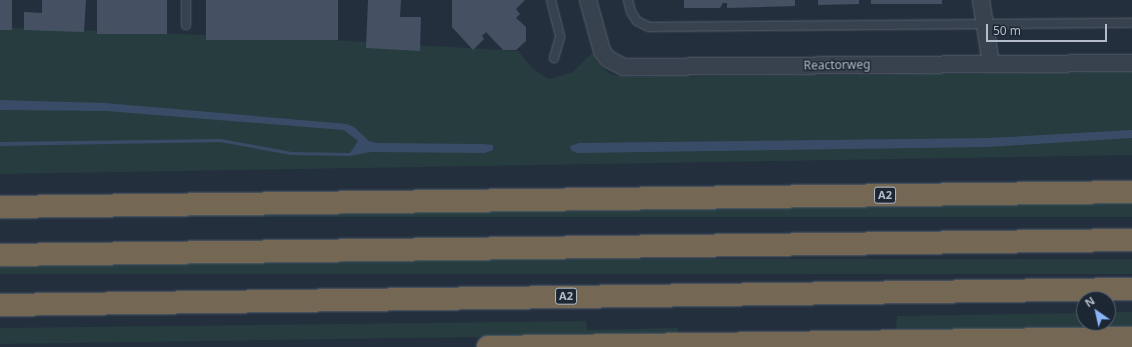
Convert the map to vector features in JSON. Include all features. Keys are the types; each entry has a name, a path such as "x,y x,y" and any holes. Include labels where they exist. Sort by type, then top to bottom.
{"highway":[{"name":"A2","path":"1009,194 1132,181"},
{"name":"A2","path":"0,207 1132,192"},
{"path":"0,255 1132,240"},
{"name":"A2","path":"0,304 1132,289"},
{"path":"488,347 1131,338"}],"street":[{"name":"Reactorweg","path":"588,0 602,51 615,64 624,67 1132,63"},
{"path":"980,0 986,26 991,64"}],"lane":[{"path":"186,0 186,25"},
{"path":"551,0 560,37 554,58"},
{"path":"628,0 630,12 637,21 649,27 1132,24"}],"green space":[{"path":"0,27 332,40 518,51 533,69 549,79 573,72 592,53 603,69 613,75 628,77 1132,72 1132,155 0,174"},
{"path":"0,201 1132,201 1132,217 0,217"},
{"path":"0,259 1132,259 1132,274 0,274"},
{"path":"1116,312 1132,312 1132,328 1116,328"},
{"path":"1076,313 1076,329 896,332 897,316"},
{"path":"586,321 587,330 678,328 678,334 0,344 0,328"}],"water":[{"path":"0,100 105,103 347,124 354,127 369,141 377,143 482,144 493,145 493,150 485,153 371,152 350,156 291,155 220,142 0,146 0,142 221,139 292,152 350,153 358,141 344,130 106,111 0,110"},
{"path":"1132,130 1132,138 987,147 577,153 571,150 570,146 579,143 989,138"}],"building":[{"path":"0,0 12,0 12,30 0,30"},
{"path":"42,0 86,0 84,32 24,30 24,12 42,13"},
{"path":"97,0 167,0 167,34 97,34"},
{"path":"206,0 338,0 338,40 206,40"},
{"path":"368,0 401,0 400,17 421,17 420,51 366,48"},
{"path":"452,0 525,0 516,9 520,14 516,18 526,27 526,41 516,50 503,50 486,32 482,36 484,39 473,50 452,27"},
{"path":"684,0 795,0 795,6 727,8 727,3 723,3 720,8 684,8"},
{"path":"818,0 859,0 859,4 818,5"},
{"path":"871,0 942,0 942,4 871,4"}]}
